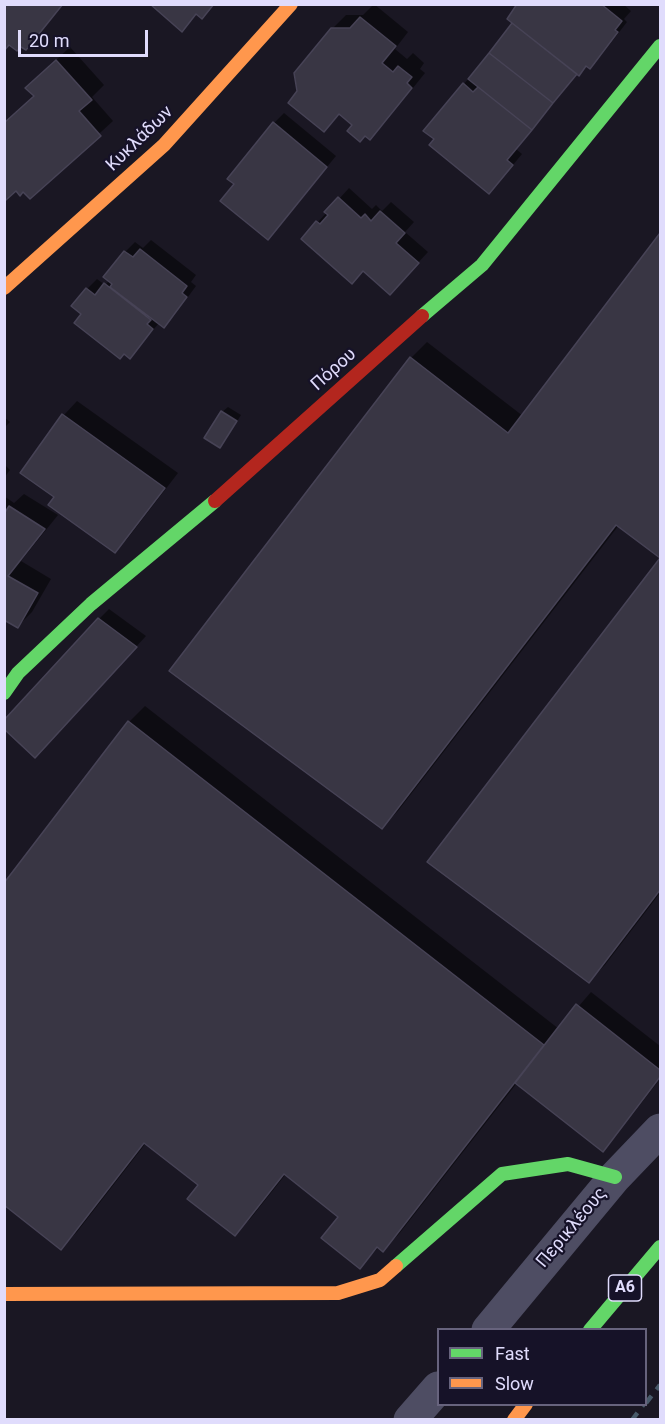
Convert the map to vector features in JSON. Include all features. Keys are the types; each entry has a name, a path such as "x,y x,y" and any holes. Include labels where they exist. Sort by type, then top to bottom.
{"main road":[{"name":"Κυκλάδων","path":"4,288 164,145 291,4"},
{"name":"Πόρου","path":"9,677 91,604 202,513 415,321 482,265 660,46"},
{"path":"4,1294 338,1293 380,1280 502,1174 568,1164 615,1176"},
{"name":"Α6","path":"591,1328 660,1247"},
{"path":"514,1419 524,1406"}],"street":[{"name":"Περικλέους","path":"489,1328 615,1176 660,1130"},
{"path":"410,1419 437,1389"}],"building":[{"path":"4,4 63,4 26,50 21,47 17,51 9,45 4,51"},
{"path":"150,4 214,4 202,19 196,14 182,32"},
{"path":"517,4 601,4 622,21 615,30 618,32 590,69 586,66 579,76 507,19"},
{"path":"360,17 396,46 382,63 393,72 398,66 412,77 407,83 412,88 370,140 365,136 360,142 347,131 352,125 339,114 324,132 288,103 297,91 294,73 331,28 350,28"},
{"path":"512,23 577,74 553,103 489,53"},
{"path":"489,53 553,103 532,130 468,79"},
{"path":"56,60 92,100 79,111 101,136 30,199 23,192 20,196 16,191 6,200 4,198 4,123 34,96 25,88"},
{"path":"463,83 473,92 478,87 532,130 507,160 513,165 489,194 429,145 434,139 423,131"},
{"path":"273,122 327,167 268,240 220,201 234,184 227,179"},
{"path":"338,197 361,218 365,214 371,221 380,211 405,233 396,243 419,263 390,295 363,271 352,284 301,239 316,221 320,224 328,215 324,212"},
{"path":"660,233 660,558 616,525 382,829 169,671 410,357 508,433"},
{"path":"140,249 187,286 182,293 187,297 164,328 110,287 112,284 103,277 124,251 133,257"},
{"path":"104,283 151,320 147,324 153,329 130,359 124,354 120,359 74,323 81,314 71,306 86,288 95,295"},
{"path":"221,411 237,421 220,448 204,438"},
{"path":"62,414 165,488 115,553 48,505 54,497 20,473"},
{"path":"9,506 45,529 8,576 38,593 18,628 4,620 4,514"},
{"path":"660,558 660,890 589,983 427,862"},
{"path":"98,618 137,647 35,758 4,729 4,720"},
{"path":"128,721 544,1045 383,1252 377,1247 360,1269 321,1238 338,1217 284,1174 235,1236 187,1199 198,1185 144,1143 61,1250 4,1205 4,883"},
{"path":"576,1004 660,1070 660,1077 603,1152 515,1083"}],"railway":[{"path":"647,1402 660,1385"},
{"path":"632,1420 642,1406"}],"traffic: fast":[{"path":"422,316 482,265 660,46"},
{"path":"4,693 18,673 91,604 215,501"},
{"path":"396,1266 502,1174 568,1164 615,1177"},
{"path":"592,1328 660,1247"}],"traffic: slow":[{"path":"4,288 164,145 291,4"},
{"path":"4,1294 338,1293 380,1280 396,1266"},
{"path":"514,1420 524,1406"}],"traffic: jam":[{"path":"215,501 422,316"}]}
